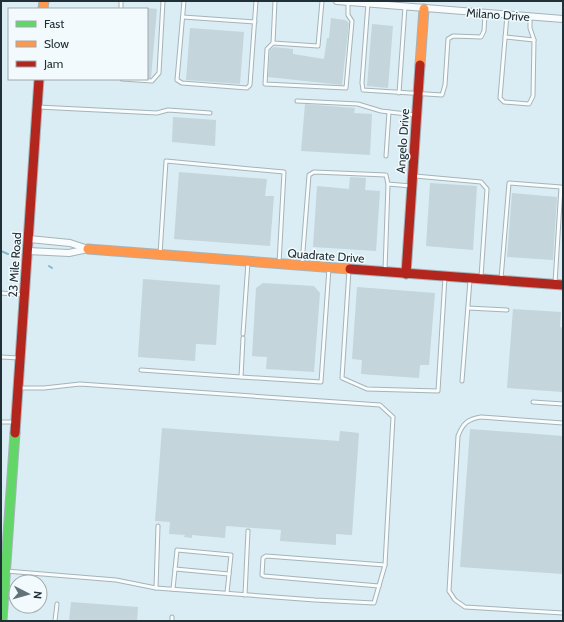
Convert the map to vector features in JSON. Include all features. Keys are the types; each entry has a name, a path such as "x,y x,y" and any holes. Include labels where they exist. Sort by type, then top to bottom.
{"street":[{"name":"Milano Drive","path":"337,1 396,4 405,7 424,9 563,20"},
{"name":"Angelo Drive","path":"406,274 424,9"},
{"name":"23 Mile Road","path":"2,621 39,80"},
{"name":"Quadrate Drive","path":"29,239 70,243 88,249 159,256 559,284"},
{"name":"Quadrate Drive","path":"28,251 69,254 88,249"}],"lane":[{"path":"137,80 152,81 159,73 163,1"},
{"path":"184,1 177,80 182,83 246,88 250,85 256,1"},
{"path":"275,1 273,43 267,49 265,84 346,88 352,21 348,15 348,1"},
{"path":"273,43 318,46 322,1"},
{"path":"369,3 362,83 363,90 442,95 445,85 448,39 453,36 481,37 484,31 485,14"},
{"path":"399,93 405,7"},
{"path":"507,15 500,98 504,102 529,104 533,96 534,40 530,28 530,17"},
{"path":"183,17 255,22"},
{"path":"505,37 534,40"},
{"path":"297,101 358,104 390,112 417,115"},
{"path":"38,107 157,113 168,110 210,113"},
{"path":"386,156 390,112"},
{"path":"159,256 166,161 284,172 279,264"},
{"path":"302,266 309,175 314,172 386,176 388,184 385,272"},
{"path":"413,176 481,182 487,189 481,279"},
{"path":"501,280 509,183 562,188 559,284"},
{"path":"388,184 412,186"},
{"path":"240,378 248,262"},
{"path":"141,370 240,378 321,382 329,268"},
{"path":"349,270 342,378 368,389 438,391 445,277"},
{"path":"462,382 470,278"},
{"path":"1,293 25,295"},
{"path":"468,308 507,310"},
{"path":"1,357 20,358"},
{"path":"6,571 116,580 156,588 374,603 385,565 393,417 380,405 80,384 44,388 18,388"},
{"path":"533,402 563,404"},
{"path":"563,423 481,418 470,419 462,426 458,436 448,591 455,600 465,607 563,613"},
{"path":"1,422 16,422"},
{"path":"156,588 158,526"},
{"path":"245,595 248,531"},
{"path":"173,589 177,550 232,554 227,593"},
{"path":"379,586 264,576 262,575 263,558 266,556 385,565"},
{"path":"175,569 230,574"},
{"path":"55,621 57,604"}],"building":[{"path":"148,8 157,9 151,78 148,78"},
{"path":"331,18 345,20 349,23 342,85 268,77 270,50 274,47 293,49 293,54 324,59 327,38 329,38"},
{"path":"372,24 393,26 388,88 367,86"},
{"path":"190,28 244,32 240,84 186,80"},
{"path":"305,104 355,108 354,113 372,114 370,155 301,151"},
{"path":"173,117 216,120 215,146 172,142"},
{"path":"179,172 267,179 265,196 274,196 270,246 174,239"},
{"path":"350,177 366,178 365,190 380,191 376,251 313,247 317,186 349,189"},
{"path":"430,183 477,186 473,250 426,246"},
{"path":"512,193 557,197 553,260 507,257"},
{"path":"143,279 220,285 216,345 196,344 195,361 138,357"},
{"path":"263,283 314,286 320,293 314,372 266,369 267,357 252,356 256,288"},
{"path":"357,287 435,293 429,365 420,365 419,378 361,374 362,360 352,359"},
{"path":"513,309 561,312 560,327 563,328 563,392 507,388"},
{"path":"162,428 339,441 340,431 359,433 352,535 336,534 336,545 280,541 281,530 226,526 225,538 192,535 192,538 184,537 185,535 169,534 170,522 155,521"},
{"path":"470,429 563,436 563,574 460,567"},
{"path":"71,602 138,607 137,621 69,621"}],"waterway":[{"path":"1,251 8,254"}],"traffic: fast":[{"path":"2,621 15,433"}],"traffic: slow":[{"path":"43,8 44,1"},
{"path":"420,65 424,9"},
{"path":"88,249 350,269"}],"traffic: jam":[{"path":"406,274 420,65"},
{"path":"15,433 39,80"},
{"path":"350,269 563,285"}]}
